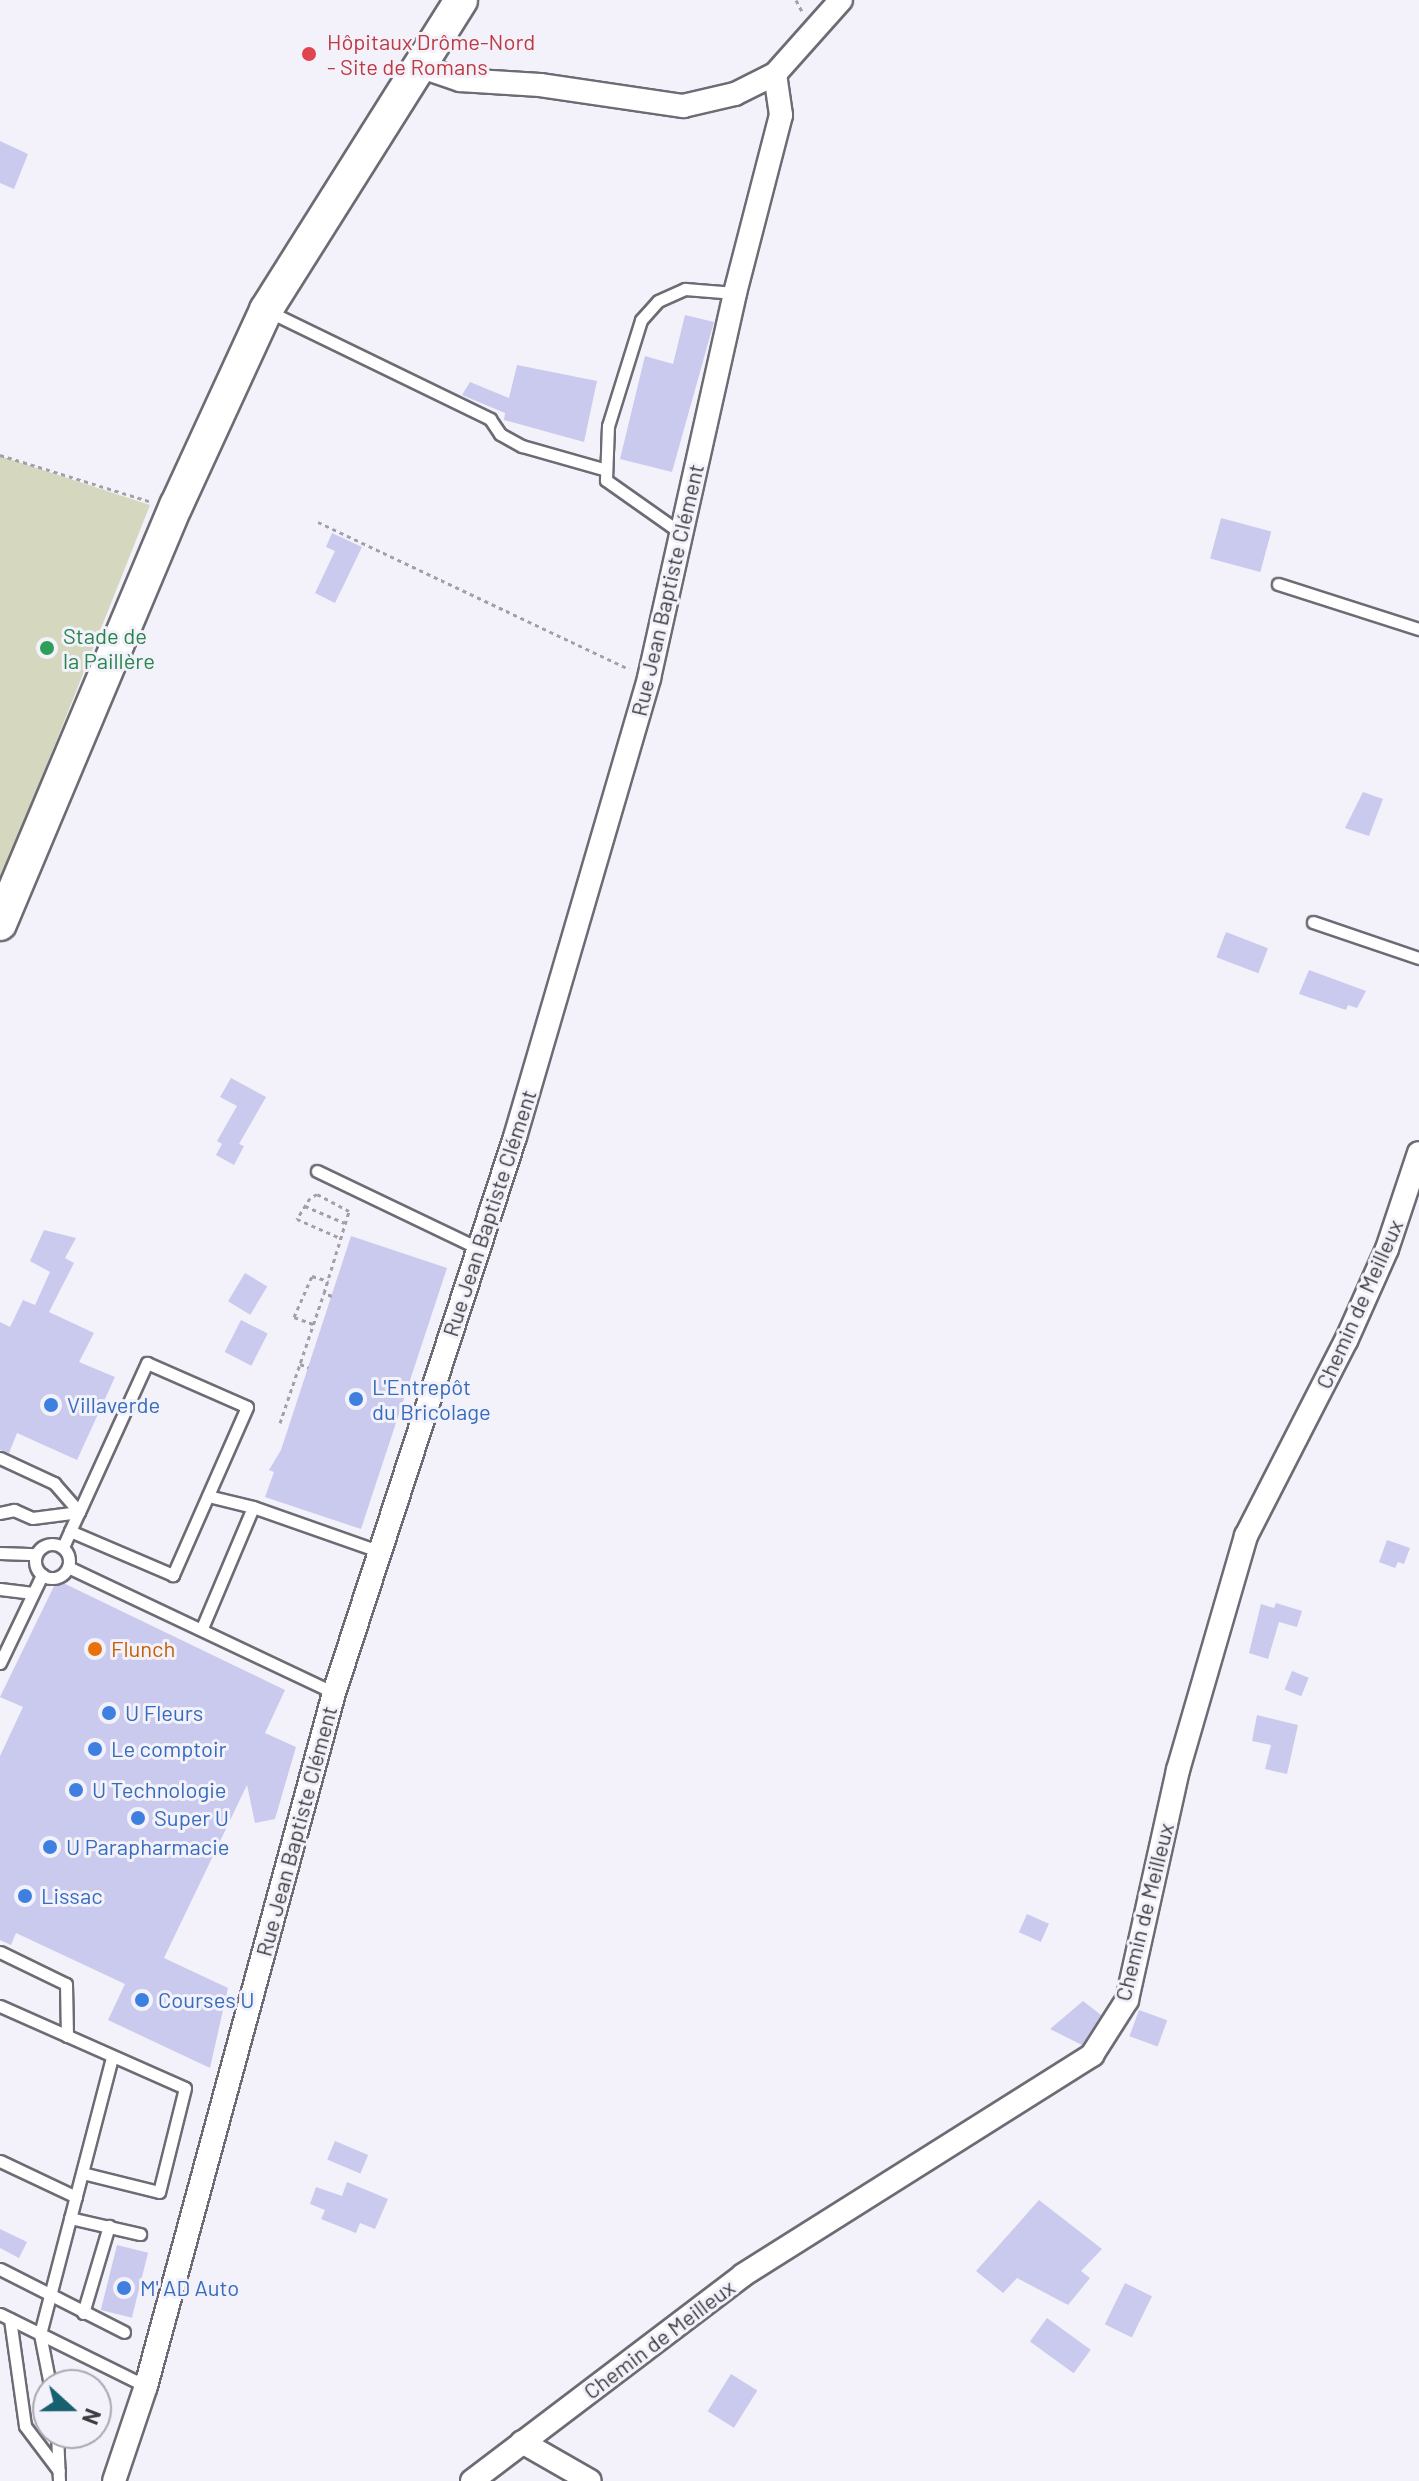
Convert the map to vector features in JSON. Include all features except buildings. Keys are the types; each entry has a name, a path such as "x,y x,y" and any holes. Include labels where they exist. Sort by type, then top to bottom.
{"main road":[{"path":"0,924 176,506 266,310 461,0"},
{"path":"380,133 431,70 481,0"}],"street":[{"path":"431,70 460,80 683,106 735,94 775,74 841,0"},
{"name":"Rue Jean Baptiste Clément","path":"114,2481 146,2386 334,1693 478,1248 649,678 735,293 781,115 775,74"},
{"name":"Chemin de Meilleux","path":"472,2481 743,2275 1092,2055 1127,2000 1178,1770 1246,1536 1352,1328 1387,1249 1419,1153"},
{"path":"522,2442 590,2481"}],"lane":[{"path":"681,533 606,480 608,426 641,320 658,301 685,289 735,293"},
{"path":"266,310 490,419 500,434 522,446 606,470"},
{"path":"1278,584 1419,629"},
{"path":"1313,922 1419,958"},
{"path":"317,1171 478,1248"},
{"path":"68,1567 63,1547 70,1531 147,1363 247,1407 173,1575 70,1531"},
{"path":"0,1458 54,1483 79,1512"},
{"path":"208,1496 253,1507 381,1552"},
{"path":"202,1628 253,1507"},
{"path":"0,1513 14,1510 32,1518 79,1512"},
{"path":"0,1553 36,1554 48,1544 63,1547"},
{"path":"0,1663 42,1575 36,1554"},
{"path":"68,1567 334,1693"},
{"path":"42,1575 57,1577 68,1567"},
{"path":"0,1589 33,1593"},
{"path":"0,1952 66,1984 67,2036"},
{"path":"0,2006 185,2088 159,2192 82,2173"},
{"path":"47,2369 40,2334 112,2057"},
{"path":"0,2161 76,2197"},
{"path":"70,2218 140,2234"},
{"path":"83,2313 109,2226"},
{"path":"0,2269 124,2332"},
{"path":"5,2317 146,2386"},
{"path":"5,2317 25,2426 59,2476"},
{"path":"58,2449 59,2476"}],"path":[{"path":"0,455 176,506"},
{"path":"318,522 649,678"},
{"path":"280,1423 349,1211 317,1194 297,1219 340,1238"},
{"path":"305,1206 345,1223"},
{"path":"313,1324 294,1317 312,1276 328,1281"},
{"path":"324,1293 332,1296"},
{"path":"300,1364 308,1367"}],"green space":[{"name":"Stade de la Paillère","path":"0,456 150,505 0,883"}],"place":[{"name":"Hôpitaux Drôme-Nord - Site de Romans","path":"309,54"},
{"name":"Stade de la Paillère","path":"47,648"},
{"name":"L'Entrepôt du Bricolage","path":"356,1399"},
{"name":"Villaverde","path":"51,1405"},
{"name":"Flunch","path":"95,1649"},
{"name":"U Fleurs","path":"109,1713"},
{"name":"Le comptoir","path":"95,1749"},
{"name":"U Technologie","path":"76,1790"},
{"name":"Super U","path":"138,1818"},
{"name":"U Parapharmacie","path":"50,1847"},
{"name":"Lissac","path":"25,1896"},
{"name":"Courses U","path":"142,2000"},
{"name":"M' AD Auto","path":"124,2288"}]}
